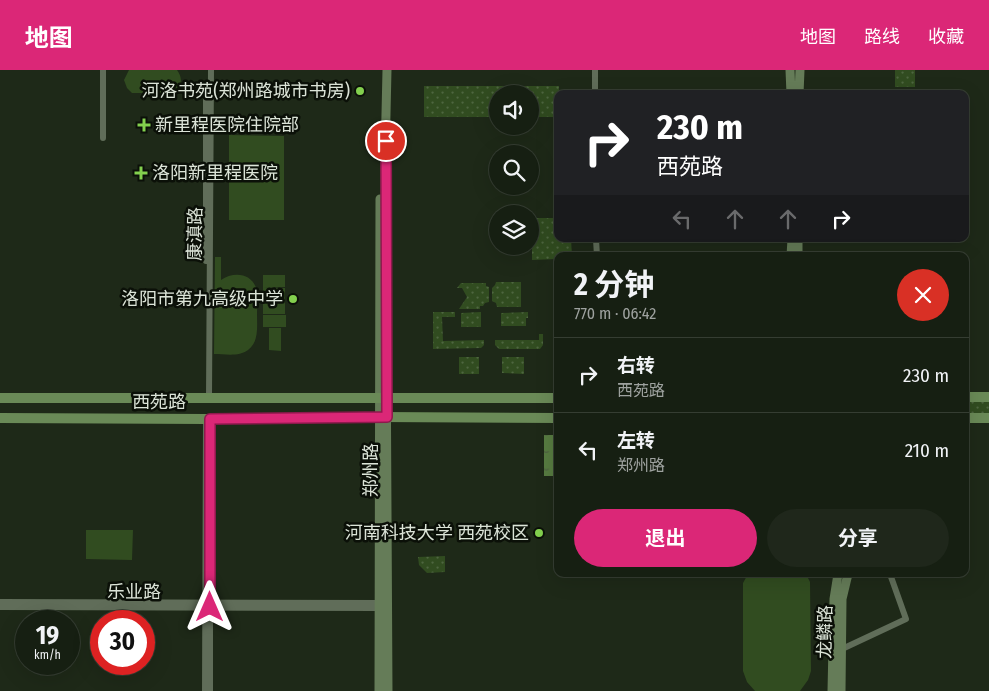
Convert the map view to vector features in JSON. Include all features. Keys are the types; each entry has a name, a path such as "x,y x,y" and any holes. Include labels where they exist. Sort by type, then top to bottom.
{"main road":[{"path":"969,397 989,397"},
{"name":"西苑路","path":"0,398 554,398"},
{"name":"西苑路","path":"0,418 554,418"},
{"path":"969,418 989,418"}],"street":[{"path":"103,70 103,138"},
{"name":"康滇路","path":"206,70 207,398"},
{"name":"康滇路","path":"207,398 210,70"},
{"name":"郑州路","path":"380,70 383,398"},
{"name":"郑州路","path":"386,70 383,417 384,605 388,691"},
{"path":"594,70 595,90"},
{"path":"790,70 791,90"},
{"path":"799,90 800,70"},
{"path":"205,691 208,419"},
{"name":"龙鳞路","path":"832,691 834,599 838,577"},
{"name":"龙鳞路","path":"841,691 842,599 847,577"},
{"path":"842,650 906,619 891,577"},
{"name":"乐业路","path":"0,602 207,605"},
{"path":"207,605 210,691"},
{"name":"郑州路","path":"379,691 384,605"},
{"name":"乐业路","path":"0,607 384,605"}],"shaded area":[{"path":"129,70 177,70 181,79 180,85 175,93 132,93 127,88 124,80"},
{"path":"895,70 915,70 915,87 895,87"},
{"path":"424,86 489,86 489,117 424,117"},
{"path":"539,86 559,86 559,90 554,90 554,117 539,117"},
{"path":"229,135 284,136 284,220 229,220"},
{"path":"539,218 554,218 554,242 571,242 572,252 554,252 554,259 532,260 532,255 539,255"},
{"path":"215,257 221,257 221,280 232,275 242,275 252,280 257,291 256,339 252,347 240,354 214,354"},
{"path":"263,275 285,275 285,287 264,288 285,288 285,300 263,301"},
{"path":"496,282 521,282 521,307 497,307 496,303 492,301 492,288"},
{"path":"461,283 486,283 486,286 489,287 489,302 480,306 480,309 459,309 467,297 462,288 457,288"},
{"path":"285,301 285,314 263,314 263,302"},
{"path":"433,312 455,312 455,317 442,317 443,341 484,340 484,345 481,348 433,349"},
{"path":"481,312 481,327 461,327 461,313"},
{"path":"528,312 526,326 501,326 501,313"},
{"path":"263,315 286,315 286,327 263,327"},
{"path":"269,328 281,328 281,351 269,350"},
{"path":"539,334 543,334 543,345 540,349 499,349 495,345 495,340 539,340"},
{"path":"459,357 479,357 479,374 459,374"},
{"path":"502,357 524,357 524,374 502,373"},
{"path":"989,400 989,414 969,414 969,401"},
{"path":"86,530 133,530 132,560 86,559"},
{"path":"445,556 445,572 427,573 419,565 418,557"},
{"path":"746,577 808,577 810,582 811,671 808,680 800,691 755,691 747,682 743,671 743,583"}],"water":[{"path":"544,435 554,435 554,476 544,476"}],"place":[{"name":"河洛书苑(郑州路城市书房)","path":"360,91"},
{"name":"新里程医院住院部","path":"144,125"},
{"name":"洛阳新里程医院","path":"141,173"},
{"name":"洛阳市第九高级中学","path":"293,299"},
{"name":"河南科技大学 西苑校区","path":"539,533"}],"route":[{"path":"210,607 210,419 387,417 386,141"}]}
